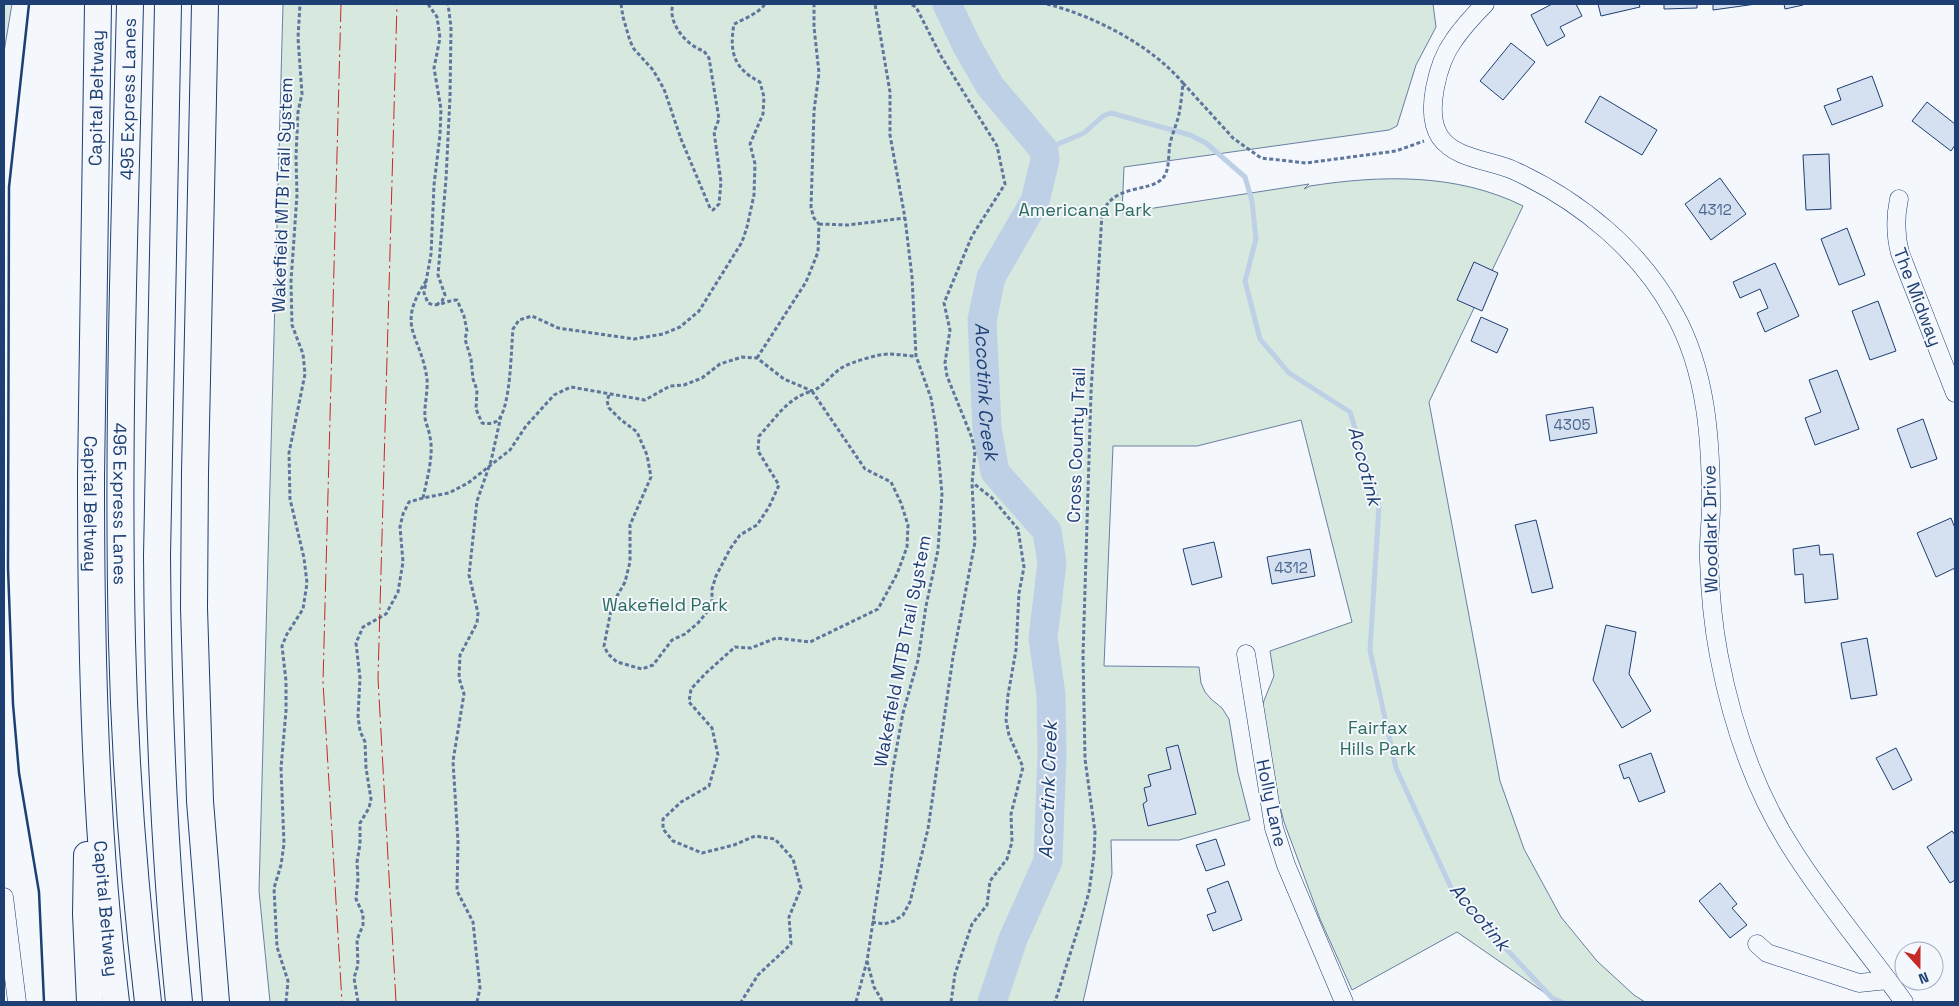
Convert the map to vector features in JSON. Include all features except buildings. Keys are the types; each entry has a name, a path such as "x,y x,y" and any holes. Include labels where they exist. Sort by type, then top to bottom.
{"highway":[{"name":"Capital Beltway","path":"98,4 92,383 91,619 98,788 108,937 116,1002"},
{"name":"495 Express Lanes","path":"130,4 122,393 122,642 132,817 148,1002"},
{"name":"495 Express Lanes","path":"168,4 157,605 163,788 178,1002"},
{"path":"205,4 195,512 195,649 200,801 216,1002"},
{"path":"90,1002 86,879 91,619"},
{"path":"200,801 234,1002"}],"street":[{"path":"1438,135 1434,124 1433,110 1436,85 1442,62 1453,42 1485,4"},
{"name":"Woodlark Drive","path":"1438,135 1448,146 1458,152 1512,170 1546,187 1575,205 1603,227 1629,252 1652,279 1680,324 1692,352 1708,426 1711,506 1709,558 1712,608 1719,656 1730,703 1744,748 1784,836 1834,909 1904,1002"},
{"name":"The Midway","path":"1899,199 1895,217 1896,236 1900,253 1955,393"},
{"name":"Holly Lane","path":"1246,654 1274,828 1286,865 1344,1002"},
{"path":"4,897 17,1002"},
{"path":"1757,944 1766,952 1859,983 1888,980"}],"path":[{"name":"Wakefield MTB Trail System","path":"286,1002 288,981 277,947 274,888 281,865 284,844 281,768 286,711 286,681 282,646 287,634 303,609 307,583 304,558 290,499 289,454 305,374 303,354 292,325 291,281 298,195 296,156 298,112 302,94 298,38 300,4"},
{"path":"430,4 437,18 440,38 434,68 440,109 440,126 434,185 431,254 424,293 428,303 441,305 450,300 457,300 460,304 467,331 465,339 472,359 473,379 477,390 476,409 482,423 489,424 497,421 505,409 513,329 519,320 532,316 558,328 634,339 663,334 680,327 699,310 742,242 748,227 754,195 755,164 750,144 762,114 764,96 760,82 746,76 738,66 731,42 734,24 756,12 765,4"},
{"path":"436,305 442,301 444,295 438,275 446,179 450,97 451,27 448,4"},
{"path":"621,4 622,17 630,42 653,70 664,89 681,139 710,208 713,210 719,204 721,182 714,132 719,119 709,58 704,51 695,48 677,29 671,11 673,4"},
{"path":"814,4 814,27 819,72 814,111 811,208 814,218 820,224 848,225 905,218"},
{"name":"Wakefield MTB Trail System","path":"856,1002 867,961 903,713 918,660 926,606 938,550 942,494 936,428 931,398 916,356 912,277 905,218 890,135 890,92 875,4"},
{"path":"872,922 884,924 894,921 903,914 910,902 928,830 954,656 975,542 972,483 975,452 972,438 947,376 945,363 950,330 944,303 972,236 1004,184 997,146 942,56 916,7 910,4"},
{"path":"1047,4 1086,16 1131,40 1169,66 1233,138 1262,158 1306,163 1396,151 1438,135"},
{"name":"Cross County Trail","path":"1055,1002 1085,906 1094,855 1093,815 1085,759 1083,655 1090,392 1102,214 1107,204 1118,195 1128,190 1160,181 1164,176 1170,142 1179,115 1183,83"},
{"path":"757,358 806,282 818,252 820,224"},
{"path":"423,498 431,450 425,419 427,380 410,323 416,296 428,278"},
{"path":"609,395 607,401 609,408 637,432 647,455 650,477 630,525 630,562 625,582 612,605 604,646 608,654 617,662 642,670 653,664 672,640 685,634 698,623 712,606 712,589 716,576 730,549 740,536 757,525 769,507 779,485 758,451 758,436 783,410 788,402 821,388 843,367 888,354 916,356"},
{"path":"358,1002 354,978 358,959 356,940 363,925 362,914 356,899 357,862 360,844 360,823 371,799 366,768 365,742 360,731 358,716 360,678 356,643 363,628 386,614 398,592 403,562 400,527 403,514 410,502 449,493 488,468 510,450 526,426 554,395 571,388 644,400 670,386 684,385 702,378 720,364 742,357 757,358 784,379 812,392"},
{"name":"Wakefield MTB Trail System","path":"741,1002 758,975 791,944 789,917 801,888 793,859 775,839 756,836 734,846 702,853 673,841 663,829 663,819 681,802 709,786 718,755 712,728 689,702 692,689 706,673 735,648 751,648 776,638 810,642 878,609 897,574 907,547 908,525 901,503 891,482 865,469 812,392"},
{"path":"477,1002 480,988 472,922 457,891 458,842 453,761 464,694 459,678 460,654 477,623 478,613 469,575 477,501 491,461 501,416"},
{"path":"951,1002 955,974 972,924 987,905 990,881 1007,860 1012,842 1011,814 1023,767 1006,720 1016,650 1018,593 1024,567 1018,529 992,498 972,483"},
{"name":"Wakefield MTB Trail System","path":"867,961 874,987 883,1002"}],"green space":[{"path":"4,4 12,4 4,52"},
{"name":"Wakefield Park","path":"283,4 1433,4 1436,27 1416,65 1397,126 1389,130 1124,167 1122,213 1309,184 1304,189 1310,186 1337,182 1391,179 1445,182 1472,187 1498,195 1523,206 1429,402 1500,781 1524,849 1561,917 1597,961 1634,995 1645,1002 1558,1002 1457,932 1352,990 1320,919 1284,822 1269,764 1261,708 1274,676 1270,651 1352,622 1301,420 1197,446 1113,446 1104,666 1199,667 1201,683 1205,692 1222,708 1229,719 1238,773 1250,820 1179,840 1111,840 1112,874 1083,1002 270,1002 259,891"}],"waterway":[{"name":"Accotink Creek","path":"947,4 967,46 990,86 1044,150 1045,160 1035,201 991,277 982,320 987,428 995,472 1047,531 1052,563 1043,638 1051,695 1052,753 1048,861 1013,939 992,1002"},
{"name":"Accotink","path":"1044,150 1084,133 1103,116 1111,113 1190,135 1206,143 1245,177 1252,201 1256,239 1245,281 1260,339 1289,373 1350,412 1379,506 1370,650 1396,768 1453,892 1552,998 1562,1002"}],"wall":[{"path":"29,4 9,187 8,568 13,704 19,773 39,892 44,1002"}],"power":[{"path":"341,4 323,682 342,1002"},
{"path":"396,1002 378,678 397,4"}],"park label":[{"name":"Americana Park","path":"1085,209"},
{"name":"Fairfax Hills Park","path":"1378,738"}]}
